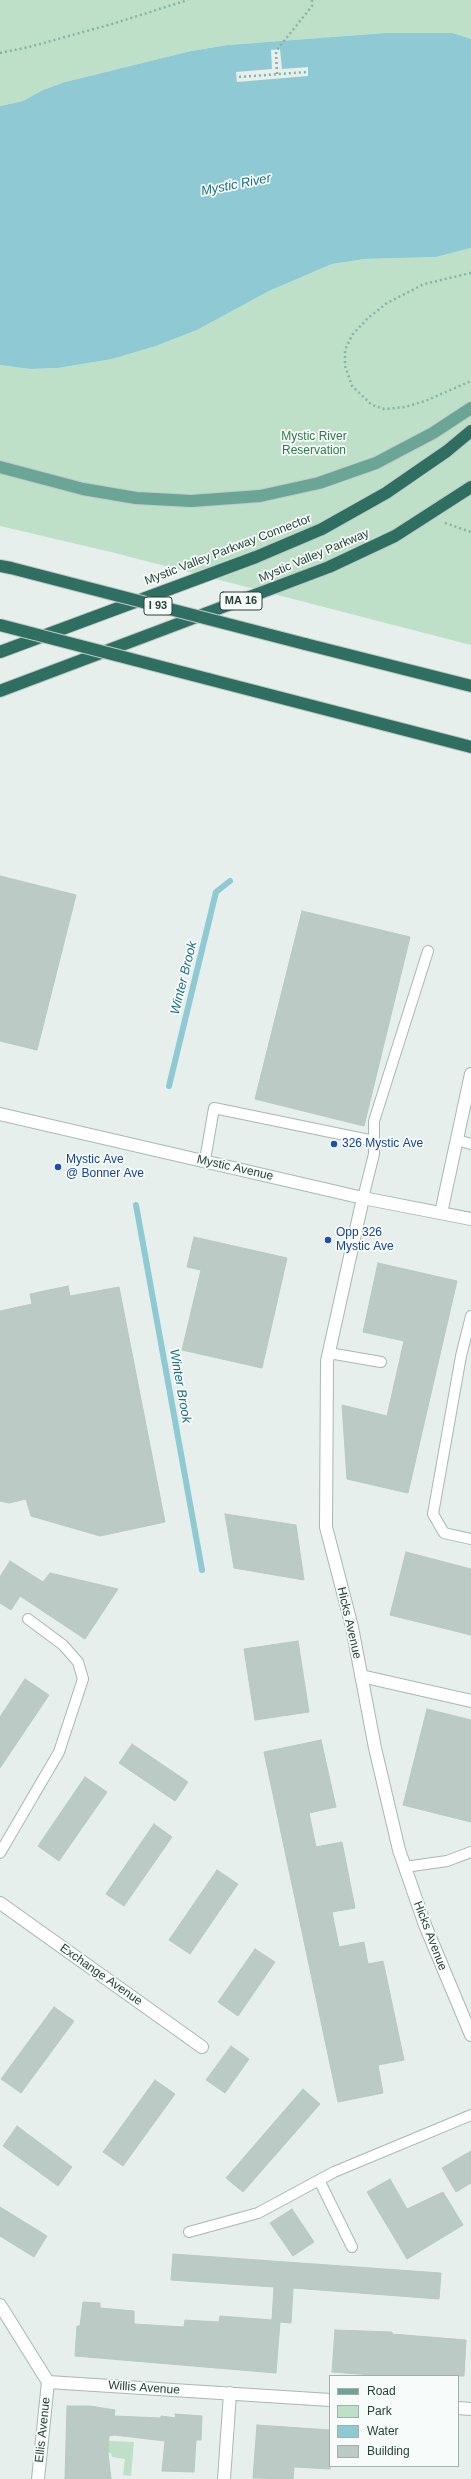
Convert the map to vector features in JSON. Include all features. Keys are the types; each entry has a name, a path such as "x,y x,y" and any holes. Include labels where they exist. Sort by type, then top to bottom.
{"highway":[{"name":"Mystic Valley Parkway Connector","path":"0,652 256,557 322,528 386,493 441,455 471,431"},
{"name":"Mystic Valley Parkway","path":"0,691 329,568 395,536 471,487"},
{"name":"I 93","path":"6,567 471,686"},
{"path":"0,626 471,747"}],"main road":[{"path":"0,467 83,489 136,498 190,501 260,496 312,485 376,463 433,433 471,408"}],"street":[{"path":"441,1213 471,1074"},
{"name":"Mystic Avenue","path":"0,1114 205,1160 363,1198 471,1219"},
{"name":"Hicks Avenue","path":"363,1198 326,1361 326,1527 352,1627 375,1748 405,1867 425,1925 471,2035"},
{"path":"361,1676 471,1701"},
{"name":"Exchange Avenue","path":"0,1903 202,2047"},
{"path":"0,2305 48,2382"},
{"name":"Willis Avenue","path":"48,2382 329,2400"},
{"name":"Ellis Avenue","path":"38,2479 48,2382"},
{"path":"224,2479 230,2393"},
{"path":"459,2408 471,2409"}],"lane":[{"path":"363,1198 374,1154 374,1121 428,951"},
{"path":"205,1160 214,1108 374,1141"},
{"path":"457,1140 471,1144"},
{"path":"471,1316 461,1356 433,1514 444,1533 471,1539"},
{"path":"329,1353 381,1362"},
{"path":"0,1853 59,1752 83,1679 78,1662 63,1645 28,1619"},
{"path":"405,1867 447,1861 471,1852"},
{"path":"189,2232 258,2213 319,2180 471,2116"},
{"path":"319,2180 352,2247"}],"path":[{"path":"0,52 29,47 105,26 188,0"},
{"path":"277,74 276,52 312,6 312,0"},
{"path":"239,77 307,72"},
{"path":"471,273 424,284 387,304 368,318 352,335 345,350 346,366 352,386 372,406 384,409 405,407 425,401 471,381"},
{"path":"428,516 471,532"}],"green space":[{"path":"0,0 471,0 471,39 453,33 385,33 228,45 191,51 65,82 43,90 23,101 0,106"},
{"name":"Mystic River Reservation","path":"471,248 471,645 111,552 0,526 0,365 30,369 58,368 112,359 156,346 197,330 269,291 332,264 365,259 436,257"},
{"path":"109,2441 134,2442 131,2476 123,2475 125,2459 112,2457 111,2453 108,2453"}],"water":[{"name":"Mystic River","path":"385,33 453,33 471,39 471,248 436,257 365,259 332,264 269,291 197,330 156,346 112,359 58,368 30,369 0,365 0,106 23,101 43,90 65,82 191,51 228,45"}],"pier":[{"path":"280,49 282,69 308,67 308,76 237,82 236,72 272,69 271,50"}],"building":[{"path":"0,876 76,895 37,1050 0,1041"},
{"path":"302,911 410,937 364,1126 255,1099"},
{"path":"194,1237 287,1258 262,1368 182,1350 201,1270 187,1267"},
{"path":"378,1263 457,1281 408,1493 347,1479 342,1405 387,1416 404,1341 363,1332"},
{"path":"68,1286 70,1296 119,1287 165,1522 100,1536 31,1516 26,1499 9,1503 0,1501 0,1311 32,1304 30,1294"},
{"path":"225,1514 296,1525 304,1580 234,1568"},
{"path":"406,1552 471,1569 471,1635 390,1615"},
{"path":"10,1561 43,1582 50,1573 118,1589 85,1639 20,1596 11,1610 0,1603 0,1577"},
{"path":"298,1641 309,1712 255,1720 244,1649"},
{"path":"25,1679 49,1695 0,1768 0,1717"},
{"path":"427,1709 471,1720 471,1822 403,1805"},
{"path":"321,1740 336,1807 309,1813 316,1847 342,1842 355,1908 332,1912 339,1947 364,1942 368,1964 383,1961 404,2060 378,2065 383,2093 338,2102 264,1752"},
{"path":"132,1744 188,1782 175,1801 119,1763"},
{"path":"85,1777 107,1792 59,1861 38,1846"},
{"path":"154,1824 172,1837 124,1906 106,1894"},
{"path":"217,1870 238,1884 190,1954 169,1940"},
{"path":"255,1949 275,1962 238,2016 218,2002"},
{"path":"54,2007 74,2021 21,2093 1,2079"},
{"path":"231,2046 249,2059 225,2093 206,2080"},
{"path":"155,2080 175,2094 123,2166 103,2152"},
{"path":"303,2089 320,2104 243,2192 226,2178"},
{"path":"17,2126 72,2167 58,2186 3,2146"},
{"path":"471,2151 471,2183 456,2192 442,2168"},
{"path":"390,2179 407,2209 443,2192 463,2225 407,2259 367,2192"},
{"path":"0,2207 47,2236 34,2257 0,2236"},
{"path":"292,2209 314,2242 293,2256 270,2223"},
{"path":"173,2254 441,2273 439,2299 293,2288 291,2323 280,2322 276,2373 75,2356 77,2326 80,2326 83,2302 100,2303 100,2308 134,2311 134,2324 184,2327 185,2320 219,2322 220,2316 272,2320 274,2287 171,2280"},
{"path":"335,2330 392,2332 392,2334 466,2340 464,2376 372,2375 332,2372"},
{"path":"67,2406 90,2406 115,2410 114,2416 161,2418 161,2416 176,2418 175,2414 202,2416 201,2440 196,2440 194,2472 162,2471 165,2441 114,2435 109,2436 108,2453 111,2479 65,2479"},
{"path":"257,2425 329,2430 330,2469 294,2467 293,2479 253,2478"}],"waterway":[{"name":"Winter Brook","path":"169,1086 216,892 230,881"},
{"name":"Winter Brook","path":"136,1205 202,1570"}],"place":[{"name":"326 Mystic Ave","path":"334,1144"},
{"name":"Mystic Ave @ Bonner Ave","path":"58,1167"},
{"name":"Opp 326 Mystic Ave","path":"328,1240"}]}
